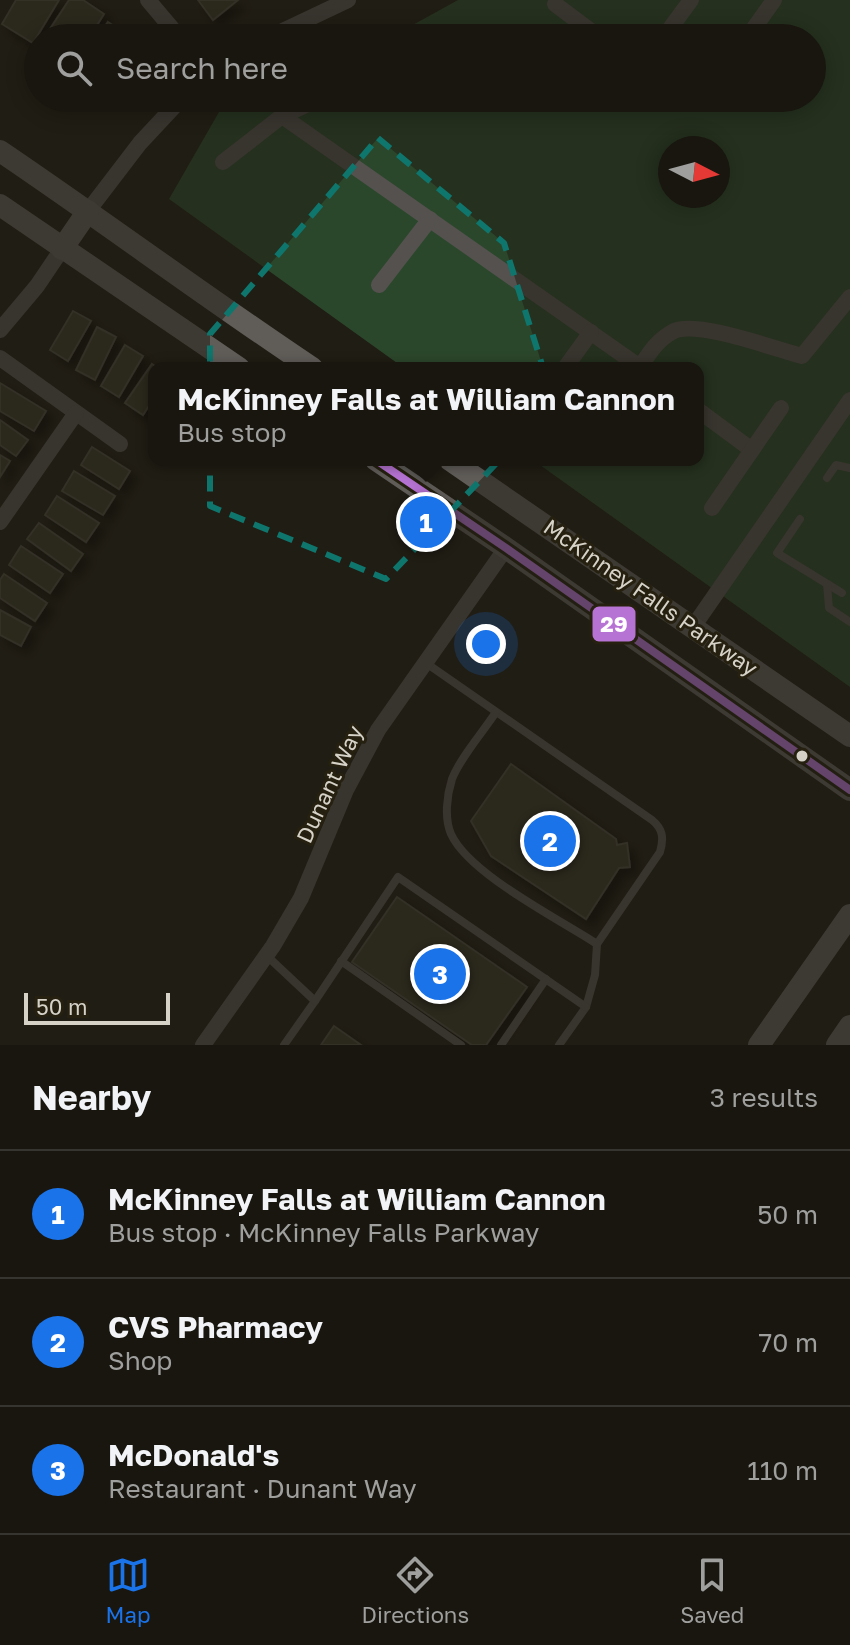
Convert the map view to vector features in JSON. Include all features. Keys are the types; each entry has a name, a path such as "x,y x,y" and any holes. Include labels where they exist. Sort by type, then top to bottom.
{"main road":[{"path":"0,151 303,362"},
{"path":"0,205 230,362"},
{"path":"62,249 88,211"},
{"name":"McKinney Falls Parkway","path":"385,466 850,790"},
{"name":"McKinney Falls Parkway","path":"459,466 850,736"},
{"path":"759,1045 850,915"},
{"path":"837,1045 850,1026"}],"street":[{"path":"148,0 168,24"},
{"path":"297,24 348,0"},
{"path":"673,24 691,0"},
{"path":"757,24 774,0"},
{"path":"555,4 581,24"},
{"path":"88,211 140,143 169,112"},
{"path":"223,162 291,112"},
{"path":"282,116 633,362"},
{"path":"379,285 430,219"},
{"path":"0,330 37,286 62,249"},
{"path":"644,362 655,343 677,329 716,332 802,356 850,297"},
{"path":"569,362 591,332"},
{"path":"0,358 120,444"},
{"path":"693,627 849,403"},
{"path":"712,508 781,408"},
{"path":"0,522 76,413"},
{"path":"704,414 752,450"},
{"name":"Dunant Way","path":"203,1045 266,955 301,898 361,760 378,730 506,548"}],"lane":[{"path":"827,478 836,465 850,468"},
{"path":"800,519 777,553 842,593"},
{"path":"827,584 829,608 850,622"},
{"path":"426,663 659,826 662,835 660,852 597,944 595,975 586,1007 559,1045"},
{"path":"496,712 453,776 449,794 450,831 469,858 490,876 597,944"},
{"path":"284,1045 398,877 586,1007"},
{"path":"266,955 315,1001"},
{"path":"341,961 461,1045"},
{"path":"501,1045 546,979"}],"highlighted area":[{"path":"378,138 504,243 554,403 386,579 210,506 210,334"}],"green space":[{"path":"458,0 850,0 850,687 541,466 704,466 704,362 396,362 169,199 219,112 826,112 826,24 414,24"}],"building":[{"path":"16,0 59,0 44,24 24,24 24,37 2,24"},
{"path":"69,0 83,0 104,14 98,24 53,24"},
{"path":"198,0 238,0 213,20"},
{"path":"73,311 91,321 68,361 50,350"},
{"path":"97,327 116,337 95,380 76,370"},
{"path":"125,345 143,356 119,397 101,386"},
{"path":"148,370 148,407 143,415 125,403"},
{"path":"0,383 46,411 34,431 0,411"},
{"path":"0,420 28,440 16,456 0,445"},
{"path":"92,447 130,471 119,489 81,465"},
{"path":"0,455 10,461 0,477"},
{"path":"74,471 115,496 103,515 62,491"},
{"path":"57,496 99,523 86,542 45,515"},
{"path":"39,523 83,554 71,571 27,539"},
{"path":"21,546 63,574 50,593 9,565"},
{"path":"4,574 47,603 35,621 0,598 0,580"},
{"path":"0,610 31,627 21,646 0,635"},
{"path":"511,764 616,839 617,845 627,843 630,867 619,868 586,919 491,856 471,821"},
{"path":"397,897 527,987 486,1045 472,1045 352,962"},
{"path":"334,1026 361,1045 321,1045"}],"transit line":[{"name":"29","path":"385,466 850,790"}],"place":[{"name":"McKinney Falls at William Cannon","path":"426,522"},
{"name":"CVS Pharmacy","path":"550,841"},
{"name":"McDonald's","path":"440,974"}]}
